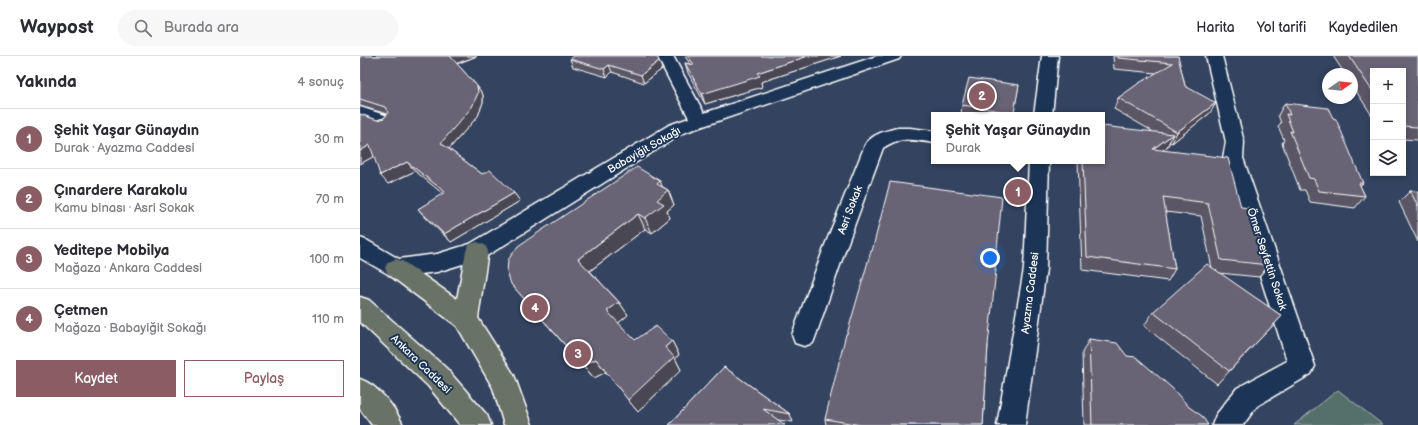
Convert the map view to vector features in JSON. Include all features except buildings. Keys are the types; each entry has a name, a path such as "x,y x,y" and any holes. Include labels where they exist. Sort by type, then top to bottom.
{"main road":[{"path":"466,319 477,251"},
{"path":"396,268 466,319 505,384 518,425"},
{"name":"Ankara Caddesi","path":"360,307 437,377 478,425"},
{"path":"360,391 366,396 389,425"}],"street":[{"path":"665,56 699,121"},
{"name":"Babayiğit Sokağı","path":"396,268 437,264 477,251 676,129 893,56"},
{"path":"1043,112 1050,56"},
{"name":"Ömer Seyfettin Sokak","path":"1214,56 1235,142 1233,158 1302,366 1247,397 1226,425"},
{"path":"360,113 385,121"},
{"path":"656,125 676,129"},
{"name":"Asri Sokak","path":"804,335 836,245 875,145 886,136 899,132 931,137"},
{"name":"Ayazma Caddesi","path":"1011,425 1035,269 1039,164"},
{"path":"360,247 396,268"}],"green space":[{"path":"1338,390 1383,425 1294,425"}],"place":[{"name":"Çınardere Karakolu","path":"982,96"},
{"name":"Şehit Yaşar Günaydın","path":"1018,192"},
{"name":"Çetmen","path":"535,308"},
{"name":"Yeditepe Mobilya","path":"578,354"}]}
